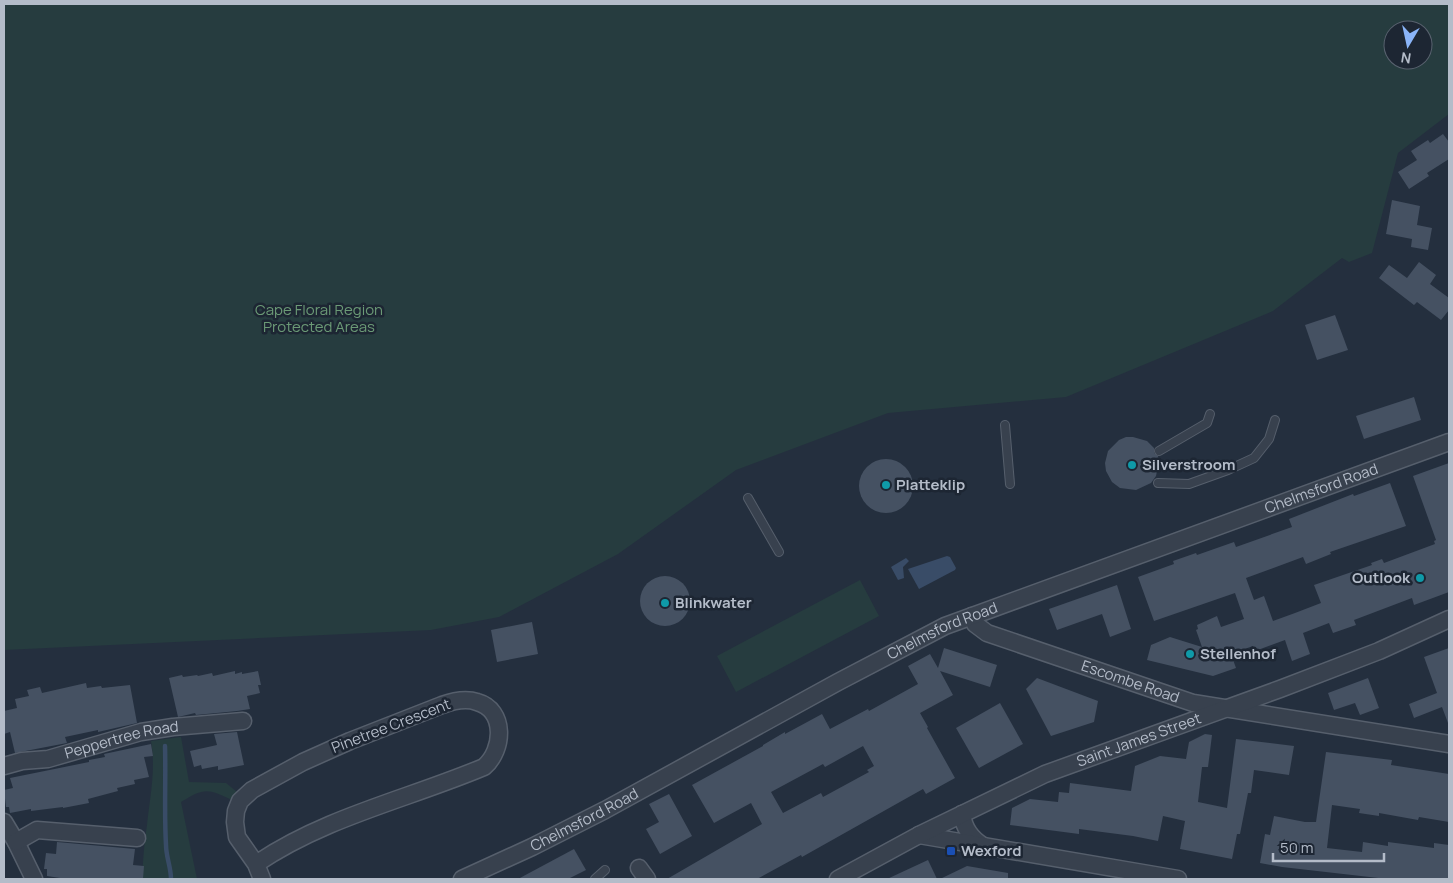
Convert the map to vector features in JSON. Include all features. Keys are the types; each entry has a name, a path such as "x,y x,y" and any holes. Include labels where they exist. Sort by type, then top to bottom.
{"street":[{"name":"Chelmsford Road","path":"462,879 532,848 606,810 838,682 945,626 1449,442"},
{"name":"Escombe Road","path":"972,616 975,624 987,633 1194,703 1449,744"},
{"name":"Saint James Street","path":"838,879 962,814 1045,774 1379,651 1449,619"},
{"name":"Pinetree Crescent","path":"452,702 476,702 485,706 492,713 499,727 499,743 491,761 484,767 329,824 277,850 259,872 238,837 234,822 240,801 252,790 302,762 350,740 442,705 452,702"},
{"name":"Peppertree Road","path":"4,766 22,761 48,759 141,732 173,727 243,721"},
{"path":"962,814 968,833 985,847"},
{"path":"4,822 34,879"},
{"path":"16,842 37,830 137,838"},
{"path":"919,836 1146,877 1178,879"}],"lane":[{"path":"1159,451 1207,423 1210,414"},
{"path":"1158,483 1189,484 1254,458 1269,439 1275,420"},
{"path":"1005,425 1010,484"},
{"path":"748,498 779,552"},
{"path":"595,879 605,870"}],"green space":[{"name":"Cape Floral Region Protected Areas","path":"4,4 1449,4 1449,114 1398,153 1372,253 1349,262 1342,258 1273,311 1066,397 888,413 736,470 618,554 499,617 431,630 4,650"},
{"path":"860,580 879,616 736,692 717,656"},
{"path":"181,737 189,782 226,783 237,792 232,800 207,791 196,794 181,802 197,879 142,879 144,845 153,773 151,741"}],"water":[{"path":"947,556 950,557 956,568 955,570 919,589 908,569"},
{"path":"906,558 909,561 903,567 904,578 898,580 891,567"}],"building":[{"path":"1443,134 1449,142 1449,159 1427,173 1429,176 1409,189 1398,172 1417,160 1411,151 1428,140 1430,143"},
{"path":"1392,200 1420,206 1417,225 1432,228 1428,250 1411,247 1412,239 1386,234"},
{"path":"1419,262 1436,275 1430,284 1449,298 1449,310 1441,320 1417,302 1414,305 1379,278 1389,265 1407,278"},
{"path":"1335,315 1348,350 1317,360 1305,325"},
{"path":"1414,397 1421,420 1364,439 1356,416"},
{"name":"Silverstroom","path":"1126,437 1147,441 1154,448 1154,453 1158,456 1159,461 1156,476 1151,483 1136,490 1120,488 1112,482 1106,471 1105,463 1108,451 1119,440"},
{"name":"Platteklip","path":"886,459 896,461 905,467 911,476 913,486 911,496 905,505 896,511 886,513 876,511 867,505 861,496 859,486 861,476 867,467 876,461"},
{"path":"1449,463 1449,592 1414,605 1412,598 1354,620 1356,625 1333,633 1329,623 1303,633 1310,654 1292,661 1285,640 1255,651 1253,646 1231,654 1236,668 1213,676 1147,660 1151,645 1170,637 1202,647 1196,630 1198,629 1197,625 1217,616 1221,627 1244,619 1235,593 1154,621 1138,577 1174,564 1173,561 1196,553 1197,555 1234,542 1236,547 1292,527 1289,519 1353,494 1354,496 1390,483 1406,526 1330,552 1331,554 1306,564 1303,557 1246,578 1254,600 1264,596 1273,621 1295,613 1321,603 1314,585 1372,565 1371,563 1382,559 1384,563 1435,544 1434,541 1436,540 1413,476"},
{"name":"Blinkwater","path":"670,576 683,583 689,591 689,611 683,619 675,625 660,626 647,619 641,611 640,596 647,583 655,577"},
{"path":"1117,585 1131,629 1110,637 1102,614 1057,630 1049,609"},
{"path":"532,622 538,654 497,662 491,630"},
{"path":"944,648 997,665 990,687 940,671 953,695 920,713 955,778 926,794 923,789 802,857 801,855 757,879 667,879 762,824 751,803 714,823 692,785 785,732 785,734 822,714 830,729 868,709 869,711 918,684 908,666 930,654 938,668","holes":["863,746 874,766 867,770 869,772 823,797 821,793 783,813 771,792 823,764 825,767"]},
{"path":"1449,648 1449,722 1442,707 1414,718 1409,704 1437,693 1424,657"},
{"path":"235,671 235,674 242,672 242,674 258,671 261,685 258,685 260,693 247,696 250,709 196,715 195,713 178,717 169,678 212,673 213,676"},
{"path":"1037,678 1098,701 1094,722 1051,736 1026,689"},
{"path":"1368,678 1379,708 1360,715 1355,703 1334,710 1328,693"},
{"path":"86,683 87,688 130,685 137,723 65,737 67,743 15,753 10,732 4,734 4,711 17,708 15,699 29,696 27,690 40,687 42,693"},
{"path":"1000,703 1023,744 979,768 956,728"},
{"path":"237,732 244,765 218,770 218,766 202,769 201,765 194,767 190,751 217,745 214,734"},
{"path":"1205,734 1212,735 1208,767 1202,767 1198,802 1227,808 1236,739 1294,746 1289,775 1254,770 1251,793 1248,793 1240,834 1237,834 1232,859 1180,849 1185,821 1163,816 1158,841 1079,829 1079,834 1010,825 1012,808 1030,799 1058,802 1059,792 1069,793 1070,783 1131,791 1135,766 1160,756 1186,759 1189,742"},
{"path":"151,744 153,756 144,757 149,777 134,780 135,784 117,788 118,791 88,799 89,803 63,808 31,811 31,809 10,813 9,807 6,807 4,790 13,788 10,778 89,762 89,760 105,757 104,754"},
{"path":"1326,752 1392,760 1391,765 1449,774 1449,822 1419,817 1418,820 1379,813 1379,816 1359,813 1360,809 1332,805 1327,848 1362,852 1363,842 1388,846 1388,842 1434,848 1434,843 1449,845 1448,879 1387,879 1260,863 1265,834 1270,835 1274,816 1305,822 1316,822"},
{"path":"669,794 692,836 660,854 646,829 659,822 649,804"},
{"path":"57,842 135,849 133,865 144,866 143,879 60,879 47,876 47,869 44,869 46,853 56,854"},
{"path":"574,849 586,870 568,879 518,879"},
{"path":"928,860 937,879 887,879"},
{"path":"967,866 1008,873 1008,879 940,879"}],"waterway":[{"path":"165,746 165,833 171,879"}],"place":[{"name":"Silverstroom","path":"1132,465"},
{"name":"Platteklip","path":"886,485"},
{"name":"Outlook","path":"1420,578"},
{"name":"Blinkwater","path":"665,603"},
{"name":"Stellenhof","path":"1190,654"},
{"name":"Wexford","path":"951,851"}]}
